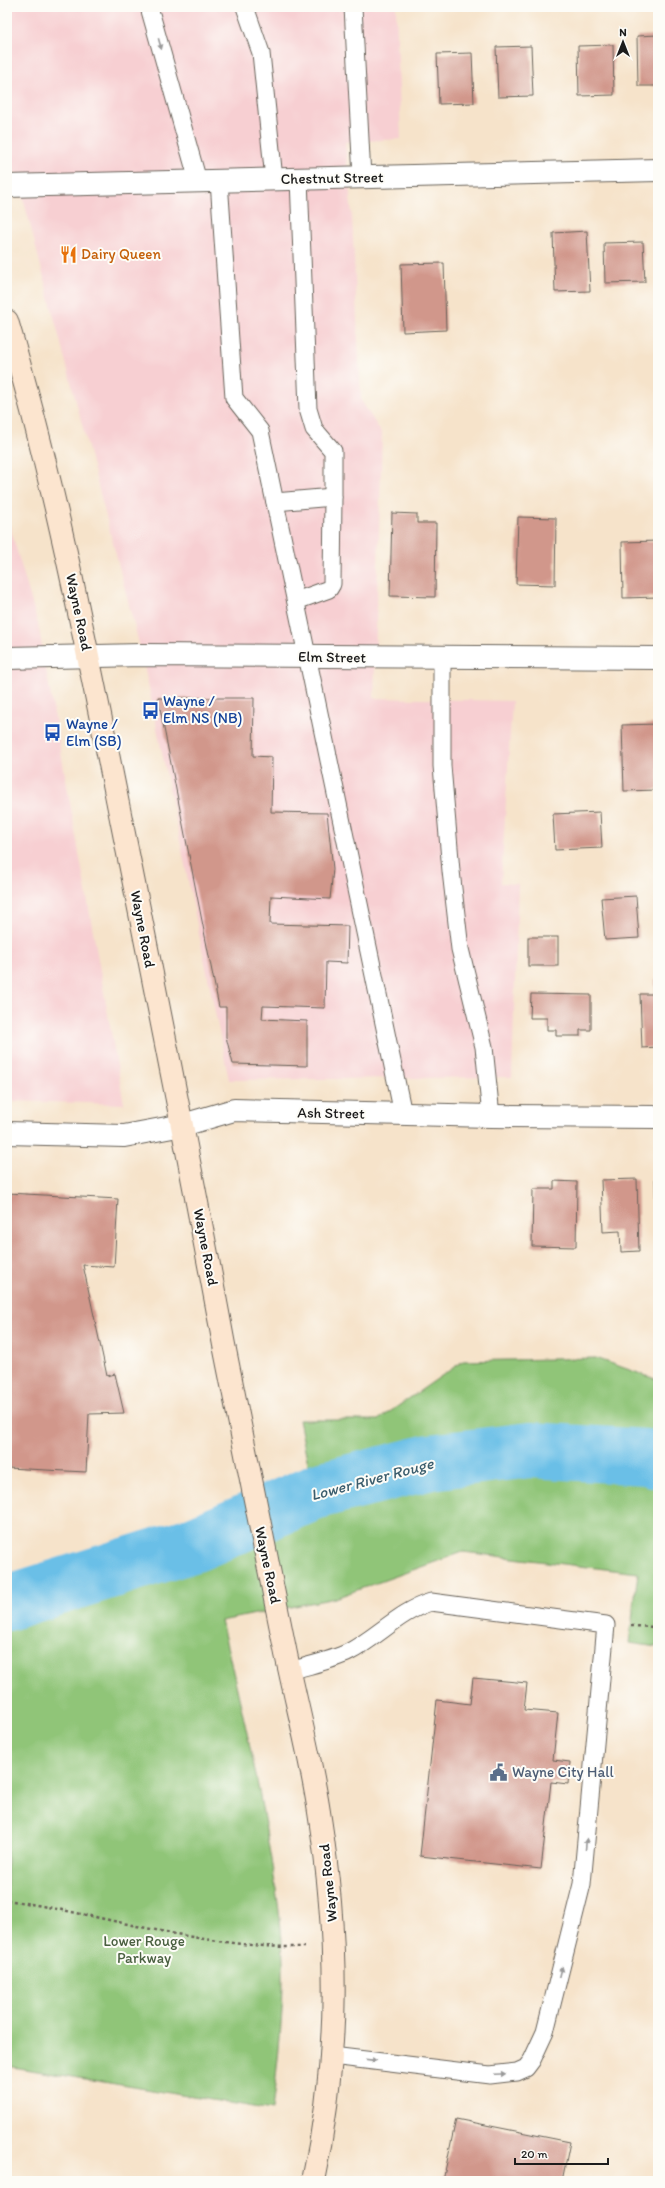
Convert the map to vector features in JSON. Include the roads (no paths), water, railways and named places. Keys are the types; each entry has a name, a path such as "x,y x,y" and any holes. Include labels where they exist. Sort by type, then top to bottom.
{"main road":[{"name":"Wayne Road","path":"7,321 29,396 59,517 183,1125 242,1438 319,1810 332,1911 336,1986 332,2056 323,2134 313,2181"}],"street":[{"name":"Chestnut Street","path":"7,186 658,170"},
{"name":"Elm Street","path":"7,658 142,655 442,658 658,658"},
{"name":"Ash Street","path":"7,1133 124,1136 183,1125 234,1110 491,1116 658,1117"}],"lane":[{"path":"149,7 209,181 234,398 260,431 403,1114"},
{"path":"245,7 261,53 274,179"},
{"path":"352,7 362,177"},
{"path":"296,601 329,590 332,584 333,497 333,450 314,429 308,409 299,179"},
{"path":"275,502 333,497"},
{"path":"442,658 442,766 451,871 460,949 484,1047 491,1116"},
{"path":"290,1671 349,1652 404,1615 422,1605 431,1602 606,1625 582,1884 544,2032 532,2060 526,2068 517,2072 490,2075 332,2056"}],"waterway":[{"name":"Lower River Rouge","path":"7,1603 195,1544 320,1490 430,1462 530,1450 646,1457 658,1460"}],"place":[{"name":"Dairy Queen","path":"68,254"},
{"name":"Wayne / Elm NS (NB)","path":"150,710"},
{"name":"Wayne / Elm (SB)","path":"53,733"},
{"name":"Wayne City Hall","path":"499,1772"}],"park label":[{"name":"Lower Rouge Parkway","path":"144,1950"}]}
